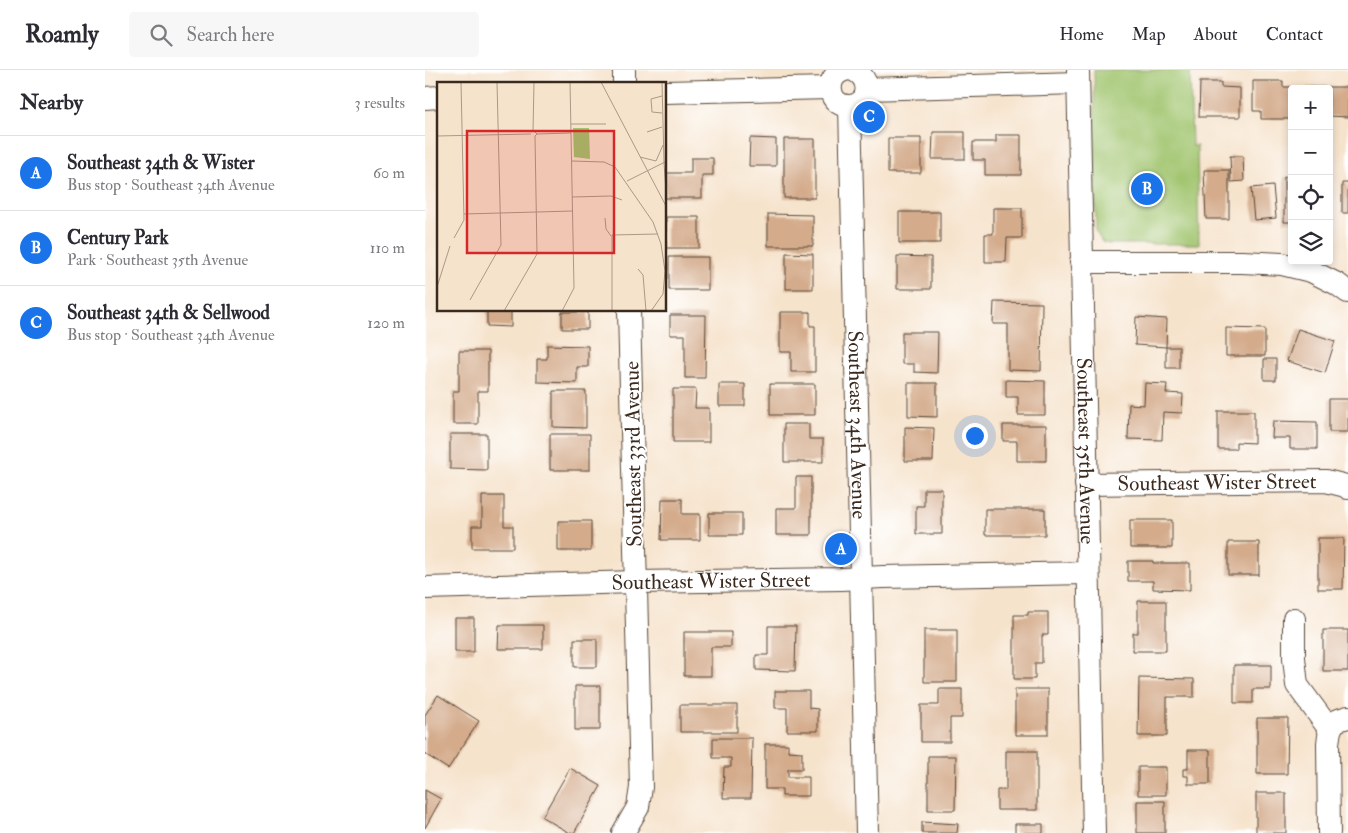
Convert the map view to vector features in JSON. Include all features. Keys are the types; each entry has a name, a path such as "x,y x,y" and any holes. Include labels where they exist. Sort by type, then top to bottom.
{"street":[{"path":"845,70 834,77 830,88 832,95 837,101 843,105 850,106 862,100 867,89 864,78 859,72 853,70"},
{"path":"867,89 1078,76"},
{"name":"Southeast 35th Avenue","path":"1078,76 1094,833"},
{"path":"666,92 830,88"},
{"name":"Southeast 34th Avenue","path":"850,106 867,833"},
{"path":"1081,262 1242,262 1282,264 1311,271 1337,284 1348,292"},
{"name":"Southeast 33rd Avenue","path":"623,833 638,807 641,788 629,311"},
{"name":"Southeast Wister Street","path":"1086,484 1326,481 1348,488"},
{"name":"Southeast Wister Street","path":"425,588 1088,573"},
{"path":"1294,619 1294,658 1297,685 1337,723 1328,743 1329,833"}],"green space":[{"path":"1094,70 1190,70 1192,146 1197,146 1199,244 1108,244 1102,242 1096,232"}],"building":[{"path":"1253,81 1283,81 1283,87 1288,87 1288,119 1261,119 1261,111 1253,111"},
{"path":"1200,82 1221,82 1221,87 1240,88 1240,117 1199,117"},
{"path":"1333,87 1348,87 1348,117 1333,116"},
{"path":"933,132 965,132 965,159 932,159"},
{"path":"996,135 1021,135 1021,175 985,175 985,160 973,160 973,142 996,142"},
{"path":"750,138 776,139 776,166 749,166"},
{"path":"888,138 921,138 921,173 888,173"},
{"path":"784,139 815,139 815,198 784,198"},
{"path":"1230,156 1243,156 1244,181 1231,182"},
{"path":"691,158 713,158 713,175 702,175 702,198 666,198 666,173 691,173"},
{"path":"1204,170 1229,170 1229,219 1206,219"},
{"path":"1284,177 1288,177 1288,222 1284,222"},
{"path":"1342,183 1348,183 1348,213 1342,213"},
{"path":"1273,186 1276,218 1254,220 1251,188"},
{"path":"993,208 1022,208 1022,238 1007,238 1006,262 985,262 985,234 993,234"},
{"path":"899,212 940,212 940,243 899,243"},
{"path":"768,214 813,215 813,246 768,246"},
{"path":"666,217 699,217 699,248 666,248"},
{"path":"786,253 813,254 813,289 786,289"},
{"path":"897,256 931,257 931,289 897,289"},
{"path":"669,257 708,257 708,290 669,290"},
{"path":"994,302 1042,303 1041,371 1008,370 1008,324 993,324"},
{"path":"487,311 511,311 511,327 487,326"},
{"path":"562,312 588,312 588,329 562,329"},
{"path":"780,312 810,312 810,326 815,326 815,372 791,372 791,352 780,352"},
{"path":"670,315 706,315 705,378 685,378 685,335 670,335"},
{"path":"1136,317 1167,319 1166,347 1135,345"},
{"path":"1226,328 1265,329 1265,356 1226,356"},
{"path":"1298,329 1335,341 1325,373 1287,361"},
{"path":"902,332 938,332 937,373 914,372 914,364 902,364"},
{"path":"547,345 588,346 588,367 577,367 577,383 537,382 537,359 547,359"},
{"path":"1166,347 1179,347 1179,368 1166,368"},
{"path":"459,351 488,351 488,391 478,391 478,424 453,424 453,391 459,391"},
{"path":"1264,359 1276,359 1276,380 1264,380"},
{"path":"1006,380 1045,381 1045,415 1018,415 1018,397 1006,397"},
{"path":"908,383 937,383 937,417 908,416"},
{"path":"1145,383 1167,384 1166,393 1183,394 1182,413 1163,412 1162,440 1128,439 1129,404 1144,405"},
{"path":"719,384 745,384 745,406 719,406"},
{"path":"770,384 815,384 815,415 770,415"},
{"path":"673,389 696,389 695,408 709,408 709,442 673,442"},
{"path":"553,391 586,391 586,428 553,427"},
{"path":"1329,399 1348,399 1348,432 1329,432"},
{"path":"1218,411 1254,411 1254,443 1236,442 1236,449 1218,449"},
{"path":"1273,421 1317,422 1317,449 1290,449 1290,438 1272,438"},
{"path":"784,424 809,424 809,439 823,439 823,462 784,462"},
{"path":"1003,425 1046,425 1046,461 1017,461 1017,441 1003,441"},
{"path":"905,427 934,428 933,461 905,461"},
{"path":"450,434 487,434 487,470 450,469"},
{"path":"550,434 590,434 590,470 550,470"},
{"path":"796,477 811,477 811,535 776,535 776,508 796,508"},
{"path":"924,489 942,489 942,534 916,534 916,506 924,506"},
{"path":"482,496 504,496 504,526 513,526 513,548 472,548 472,526 482,526"},
{"path":"662,499 682,499 682,514 700,514 700,540 661,540"},
{"path":"985,509 1045,509 1045,535 985,535"},
{"path":"709,513 742,513 742,535 709,535"},
{"path":"1130,520 1172,520 1172,548 1130,548"},
{"path":"558,521 591,521 591,551 558,551"},
{"path":"1318,538 1344,538 1343,589 1318,589"},
{"path":"1228,542 1259,542 1259,575 1228,575"},
{"path":"1128,561 1190,563 1190,590 1153,589 1153,581 1128,581"},
{"path":"1138,601 1166,601 1166,651 1133,651 1133,633 1138,633"},
{"path":"1028,612 1048,612 1048,635 1042,635 1042,663 1035,663 1035,679 1014,679 1014,615 1028,615"},
{"path":"455,618 474,618 474,652 455,652"},
{"path":"499,625 543,625 543,649 498,649"},
{"path":"768,626 796,626 795,671 756,670 756,655 768,655"},
{"path":"924,630 957,630 957,682 924,682"},
{"path":"1323,630 1348,630 1348,671 1323,671"},
{"path":"684,632 731,632 731,647 711,647 711,676 684,676"},
{"path":"574,639 597,639 597,667 574,667"},
{"path":"1234,665 1271,665 1271,689 1253,689 1253,703 1234,703"},
{"path":"1139,678 1194,679 1194,697 1167,697 1167,736 1138,736"},
{"path":"575,686 600,686 600,730 575,730"},
{"path":"939,689 962,689 962,718 950,718 950,742 921,742 921,705 939,705"},
{"path":"1015,689 1048,689 1048,735 1015,735"},
{"path":"775,691 809,691 809,708 818,709 818,731 787,731 787,708 775,708"},
{"path":"438,695 479,721 448,769 425,754 425,715"},
{"path":"680,705 737,705 737,732 680,732"},
{"path":"1257,718 1288,718 1287,774 1257,774"},
{"path":"713,738 752,738 751,798 723,798 724,767 731,767 731,758 713,758"},
{"path":"765,744 788,744 788,751 802,752 802,769 788,769 788,777 809,777 809,796 782,796 782,789 765,789"},
{"path":"1188,750 1210,750 1210,784 1188,784 1188,776 1183,776 1183,769 1188,769"},
{"path":"1006,751 1037,751 1037,810 997,810 997,790 1006,790"},
{"path":"928,756 956,756 955,810 928,810"},
{"path":"1138,767 1166,767 1166,795 1138,795"},
{"path":"570,768 601,786 574,833 570,833 542,817"},
{"path":"425,790 441,799 425,828"},
{"path":"1256,793 1286,793 1286,833 1256,833"},
{"path":"1137,801 1165,801 1165,833 1137,833"},
{"path":"922,822 958,824 957,833 922,833"},
{"path":"1015,824 1043,824 1043,833 1015,833"}],"place":[{"name":"Southeast 34th & Sellwood","path":"869,117"},
{"name":"Century Park","path":"1147,189"},
{"name":"Southeast 34th & Wister","path":"841,549"}]}
